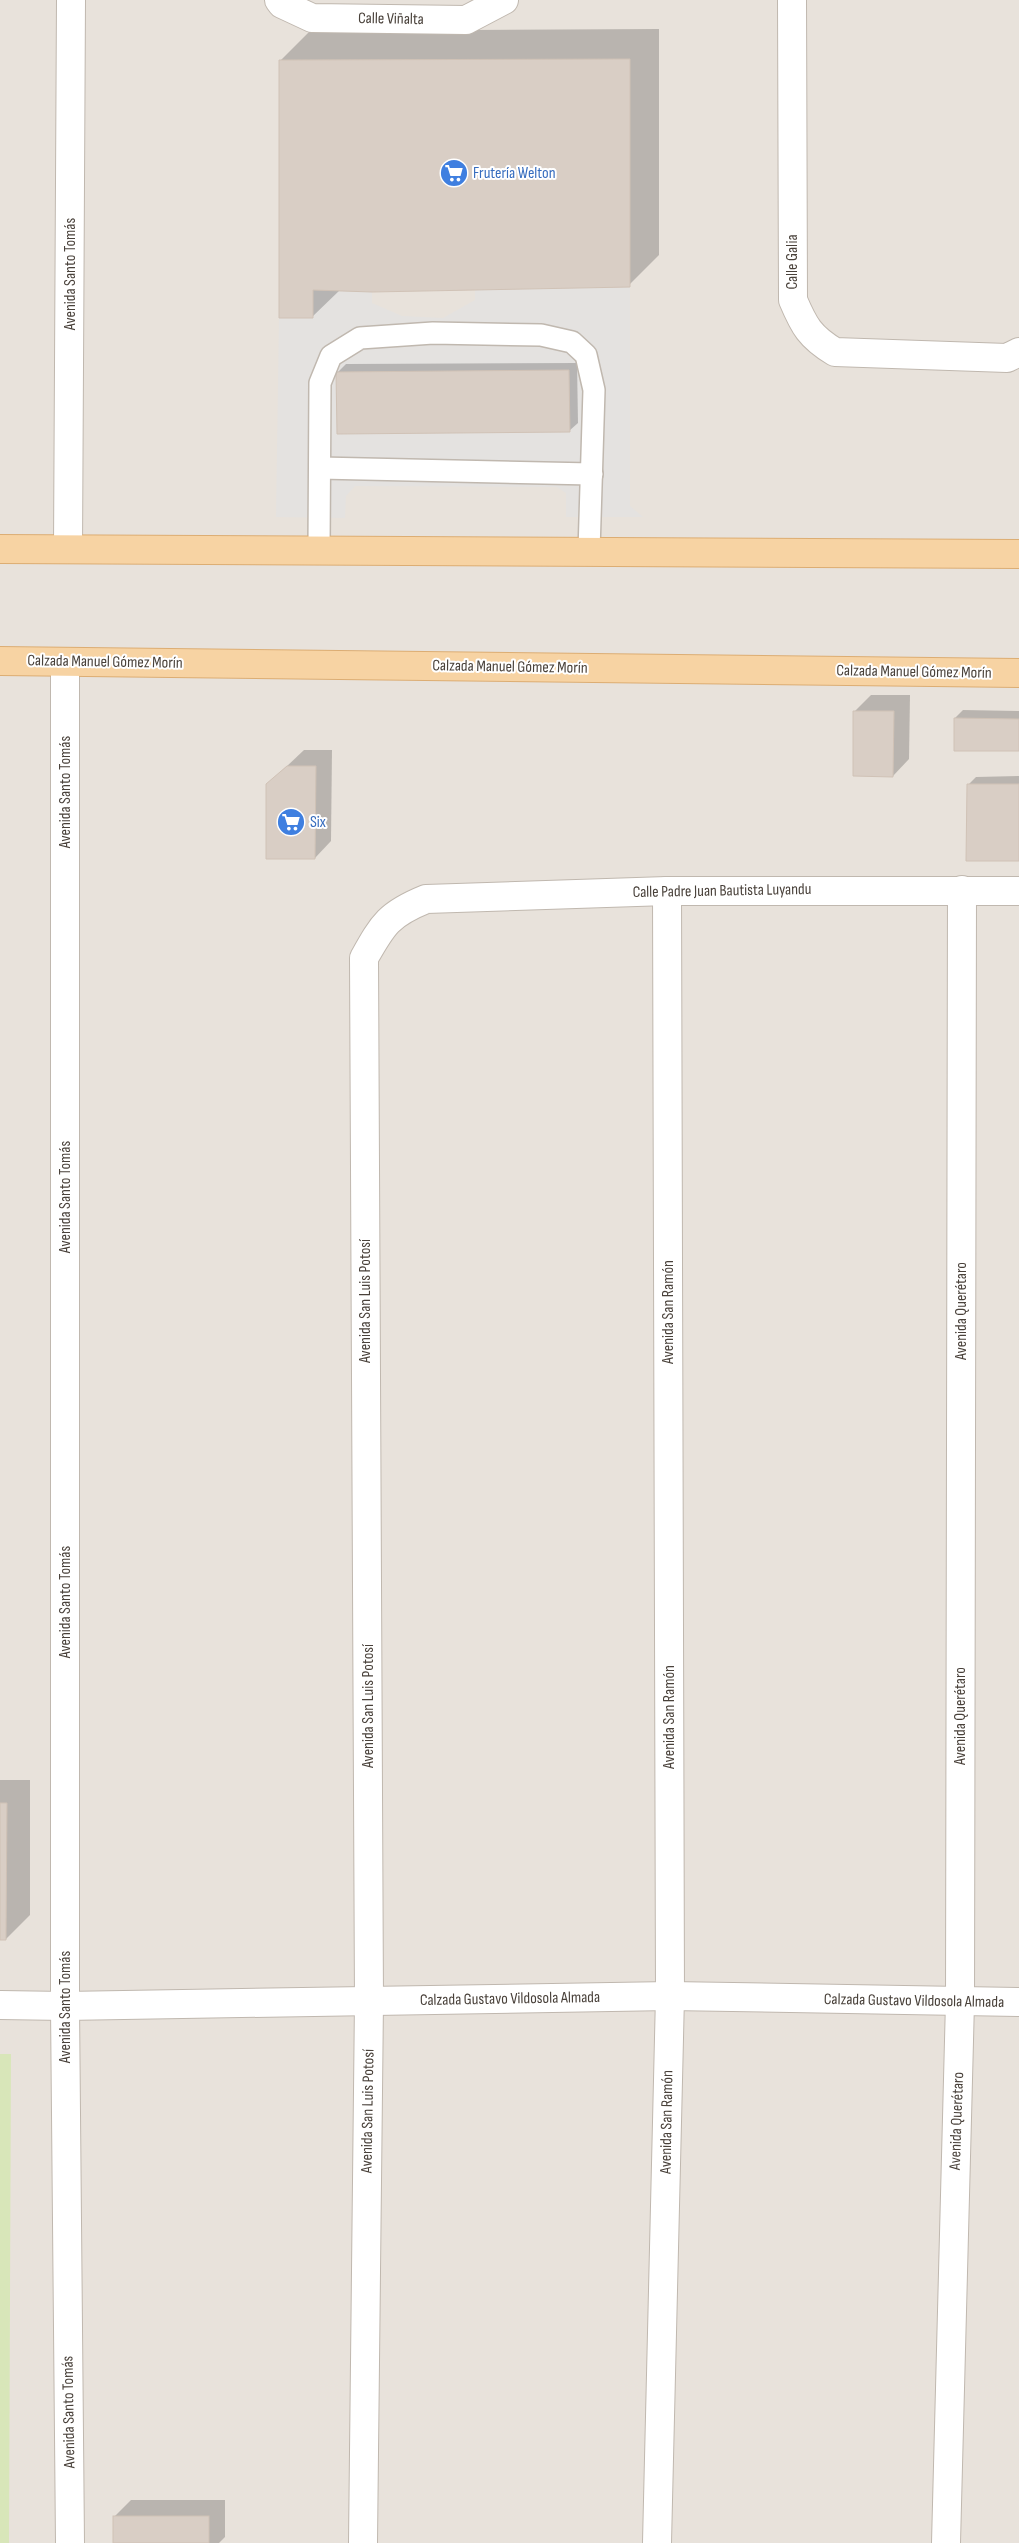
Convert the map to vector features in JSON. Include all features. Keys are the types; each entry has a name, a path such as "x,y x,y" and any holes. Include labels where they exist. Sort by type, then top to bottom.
{"main road":[{"path":"0,549 319,549 1019,554"},
{"name":"Calzada Manuel Gómez Morín","path":"0,662 1014,670"}],"street":[{"name":"Avenida Santo Tomás","path":"68,549 72,0"},
{"name":"Calle Viñalta","path":"279,0 282,4 312,18 466,20 504,0"},
{"name":"Calle Galia","path":"792,0 793,300 802,323 816,340 835,352 1007,358 1019,352"},
{"name":"Avenida Santo Tomás","path":"65,662 65,2006 70,2543"},
{"name":"Avenida Querétaro","path":"946,2543 960,2002 962,890"},
{"name":"Calle Padre Juan Bautista Luyandu","path":"426,899 667,891 1019,891"},
{"name":"Avenida San Ramón","path":"657,2543 670,1996 667,891"},
{"name":"Avenida San Luis Potosí","path":"363,2543 369,2001 364,958 380,930 400,910 426,899"},
{"name":"Calzada Gustavo Vildosola Almada","path":"0,2005 65,2006 670,1996 1019,2002"}],"lane":[{"path":"319,549 320,383 331,356 360,338 433,333 541,335 572,342 586,355 594,390 589,551"},
{"path":"320,468 592,474"}],"shaded area":[{"path":"0,0 1019,0 1019,2543 0,2543"},
{"path":"630,287 630,506 643,517 566,517 566,493 557,487 355,486 346,496 345,518 276,517 279,318 313,318 313,290 372,292 372,303 402,316 443,318 475,300 475,290"}],"green space":[{"path":"0,2054 11,2054 9,2543 0,2543"}],"building":[{"name":"Frutería Welton","path":"630,59 630,287 372,292 313,290 313,318 279,318 279,60"},
{"path":"569,370 570,432 337,434 336,372"},
{"path":"853,711 894,711 893,777 853,776"},
{"path":"954,718 1019,719 1019,751 954,751"},
{"name":"Six","path":"287,766 316,766 315,859 266,859 266,784"},
{"path":"967,784 1019,784 1019,861 966,861"},
{"path":"0,1803 7,1803 6,1940 0,1940"},
{"path":"113,2516 209,2516 209,2543 113,2543"}],"place":[{"name":"Frutería Welton","path":"454,173"},
{"name":"Six","path":"291,822"}]}
